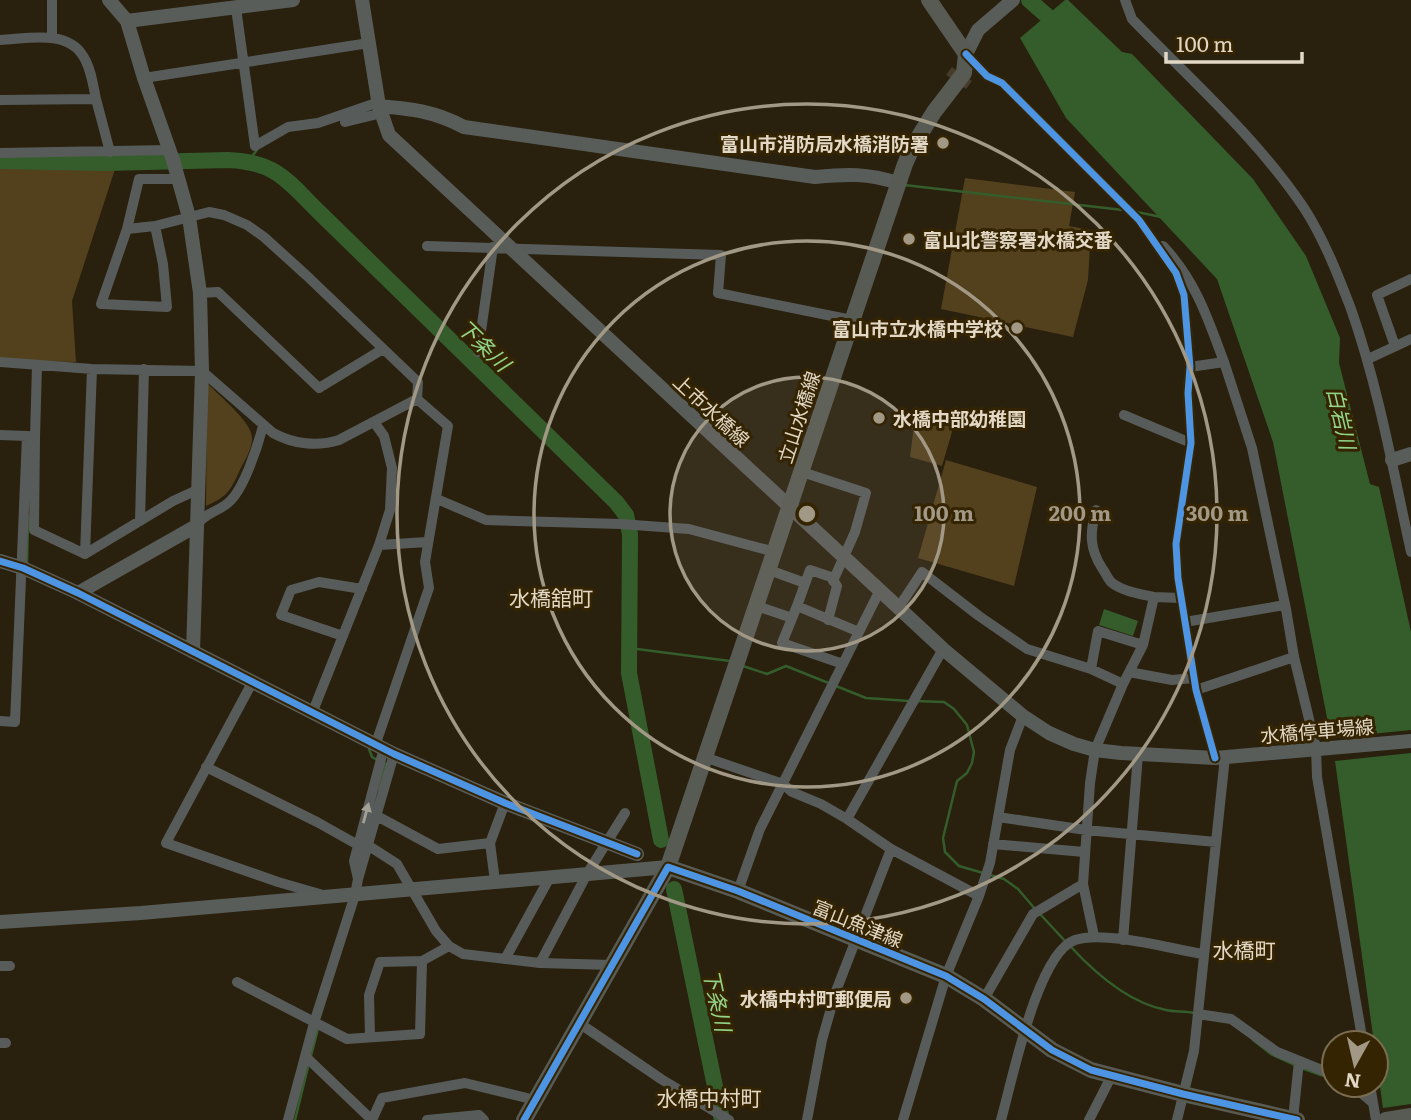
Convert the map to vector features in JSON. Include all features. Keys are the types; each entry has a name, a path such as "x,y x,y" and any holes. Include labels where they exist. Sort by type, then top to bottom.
{"main road":[{"path":"929,0 966,54"},
{"name":"立山水橋線","path":"668,867 707,758 898,183 913,146 934,111 964,73 966,54"},
{"path":"524,1120 668,867"},
{"name":"富山魚津線","path":"668,867 738,891 946,976 984,999 1024,1031 1068,1059 1111,1077 1183,1094 1233,1113 1295,1119"},
{"path":"1387,1120 1411,1116"}],"street":[{"path":"52,0 52,37"},
{"path":"109,0 127,20 174,166 189,217 200,293 202,371 193,652"},
{"path":"127,20 293,0"},
{"name":"上市水橋線","path":"362,0 380,107 389,135 404,152 500,247 790,507 943,649 1023,716 1049,733 1074,744 1095,750 1138,755 1220,757"},
{"path":"1013,0 978,30 966,54 986,76 1002,83 1176,260 1201,298 1224,362 1252,448 1294,657 1320,748 1317,777 1361,1029"},
{"path":"1125,0 1132,19 1280,174 1305,211 1340,279 1368,359 1411,552"},
{"path":"236,8 256,146 288,127 318,123 380,107 420,110 444,117 464,127 491,131 815,177 848,173 874,175 898,183"},
{"path":"0,40 52,37 72,46 83,55 110,152"},
{"path":"144,78 369,43"},
{"path":"0,100 96,99"},
{"path":"345,122 380,107"},
{"path":"0,152 110,152 174,166"},
{"path":"155,226 163,264 167,307 101,304 127,229 139,179 174,166"},
{"path":"127,229 155,226 209,212 247,225 264,237 418,382 417,399"},
{"path":"1139,220 1176,273 1184,295 1190,367 1188,393 1191,443 1176,544 1178,578 1196,691 1220,757 1216,842 1194,1051 1177,1120"},
{"path":"427,246 721,255 718,293 852,320"},
{"path":"478,352 500,247"},
{"path":"1395,346 1377,295 1411,279"},
{"path":"200,293 218,292 319,388 383,349"},
{"path":"1368,359 1411,339"},
{"path":"0,362 92,369 202,371 263,426 285,440 300,444 329,443 417,399"},
{"path":"1190,367 1224,362"},
{"path":"0,721 15,722 37,365"},
{"path":"85,554 92,369"},
{"path":"140,521 144,369"},
{"path":"288,1120 314,1023 355,895 363,845 385,748 429,588 425,562 448,426 417,399"},
{"path":"1124,415 1191,443"},
{"path":"313,711 379,545 390,510 392,468 384,436 374,422"},
{"path":"78,593 196,526 204,516 231,500 254,457 263,426"},
{"path":"0,435 31,436"},
{"path":"31,436 34,530 85,554"},
{"path":"1392,460 1411,454"},
{"path":"802,472 866,493 855,532 833,580"},
{"path":"85,554 197,490"},
{"path":"437,499 486,520 689,529 775,552"},
{"path":"1096,510 1091,530 1091,545 1111,583 1154,597 1181,598"},
{"path":"379,545 428,542"},
{"path":"0,561 23,568 78,593 385,748 505,803 637,854"},
{"path":"769,570 805,583"},
{"path":"828,620 837,586 831,577 810,570 782,642 843,664"},
{"path":"899,607 922,572 1027,649 1091,669 1123,684"},
{"path":"343,636 281,615 291,590 319,582 362,589"},
{"path":"738,891 760,829 880,590"},
{"path":"1094,936 1083,884 1095,750 1143,645 1154,597"},
{"path":"1185,622 1285,605"},
{"path":"757,606 792,618"},
{"path":"797,606 859,632"},
{"path":"1091,669 1098,631 1143,645"},
{"path":"847,819 943,649"},
{"path":"1196,691 1294,657"},
{"path":"1129,671 1172,680 1194,678"},
{"path":"253,681 166,843 330,897"},
{"path":"902,1120 946,976 979,896 993,844 1010,750 1023,716"},
{"name":"水橋停車場線","path":"1220,757 1411,741"},
{"path":"363,845 377,816 385,748"},
{"path":"1123,940 1138,755"},
{"path":"707,758 783,784 792,792 847,819 891,849 979,896"},
{"path":"206,767 397,864 436,931 449,946 463,954 540,963 613,965"},
{"path":"495,881 490,843 505,803"},
{"path":"540,963 587,874 625,813"},
{"path":"377,816 438,849 490,843"},
{"path":"998,817 1086,830 1216,842"},
{"path":"993,844 1084,852"},
{"path":"807,1120 822,1040 836,991 891,849"},
{"path":"0,922 141,913 668,867"},
{"path":"505,959 550,877"},
{"path":"984,999 1032,914 1083,884"},
{"path":"1001,1120 1036,995 1065,945 1094,936 1203,954"},
{"path":"370,1036 369,995 380,962 422,961 449,946"},
{"path":"237,982 346,1039 420,1034 422,961"},
{"path":"1198,1014 1231,1019 1277,1052 1320,1069"},
{"path":"579,1023 651,1073 728,1120"},
{"path":"305,1056 372,1120 382,1097 465,1083 535,1100"},
{"path":"1295,1119 1299,1061"},
{"path":"1089,1120 1111,1077"},
{"path":"1367,1099 1373,1104"},
{"path":"1372,1099 1376,1120"},
{"path":"426,1120 479,1115 484,1120"}],"shaded area":[{"path":"0,161 117,163 72,301 76,362 0,360"},
{"path":"965,178 1075,192 1069,226 1091,230 1088,280 1073,337 941,309"},
{"path":"207,383 240,416 250,431 252,441 230,489 223,497 206,506"},
{"path":"915,418 954,425 942,466 910,457"},
{"path":"946,460 1037,487 1014,586 918,558"}],"water":[{"path":"1065,0 1122,52 1132,54 1253,179 1306,256 1340,338 1339,363 1370,484 1379,487 1411,632 1411,730 1331,738 1273,442 1217,279 1066,118 1020,38"},
{"path":"1104,609 1138,621 1133,636 1099,625"},
{"path":"1411,753 1411,1104 1383,1108 1382,1099 1390,1099 1390,1029 1372,1029 1335,761"}],"waterway":[{"name":"白岩川","path":"1029,0 1061,28"},
{"path":"248,161 257,150"},
{"name":"下条川","path":"0,161 105,163 228,160 259,165 271,170 300,192 616,502 626,515 630,534 629,673 661,840"},
{"path":"904,185 1123,210"},
{"path":"1137,212 1161,217"},
{"path":"27,565 28,516"},
{"path":"629,648 730,661"},
{"path":"743,666 767,674 786,666 866,698 909,701"},
{"path":"915,701 944,702 954,709 967,725 974,752 967,773 957,781 943,838 945,852 959,866 1004,879 1018,889 1035,909"},
{"path":"369,749 372,757 377,760"},
{"path":"379,789 386,764 383,763"},
{"name":"下条川","path":"674,889 722,1120"},
{"path":"1040,914 1066,942"},
{"path":"1071,947 1102,977 1139,1001 1166,1010 1194,1013"},
{"path":"311,1056 318,1029"},
{"path":"1253,1040 1271,1054 1295,1065"},
{"path":"295,1120 309,1063"},
{"path":"1301,1068 1320,1075"}],"tunnel":[{"path":"949,71 969,85"}],"cycle path":[{"path":"966,54 987,76 1002,83 1139,220 1176,273 1184,295 1190,367 1188,393 1191,443 1176,544 1178,578 1196,690 1215,758"},
{"path":"0,561 23,568 78,593 394,754 505,803 637,854"},
{"path":"524,1120 668,867 738,891 946,976 984,999 1052,1050 1091,1070 1297,1120"}],"place":[{"name":"富山市消防局水橋消防署","path":"943,143"},
{"name":"富山北警察署水橋交番","path":"909,239"},
{"name":"富山市立水橋中学校","path":"1017,328"},
{"name":"水橋中部幼稚園","path":"879,418"},
{"name":"水橋中村町郵便局","path":"906,998"}],"district":[{"name":"水橋舘町","path":"551,596"},
{"name":"水橋町","path":"1244,948"},
{"name":"水橋中村町","path":"709,1096"}]}
